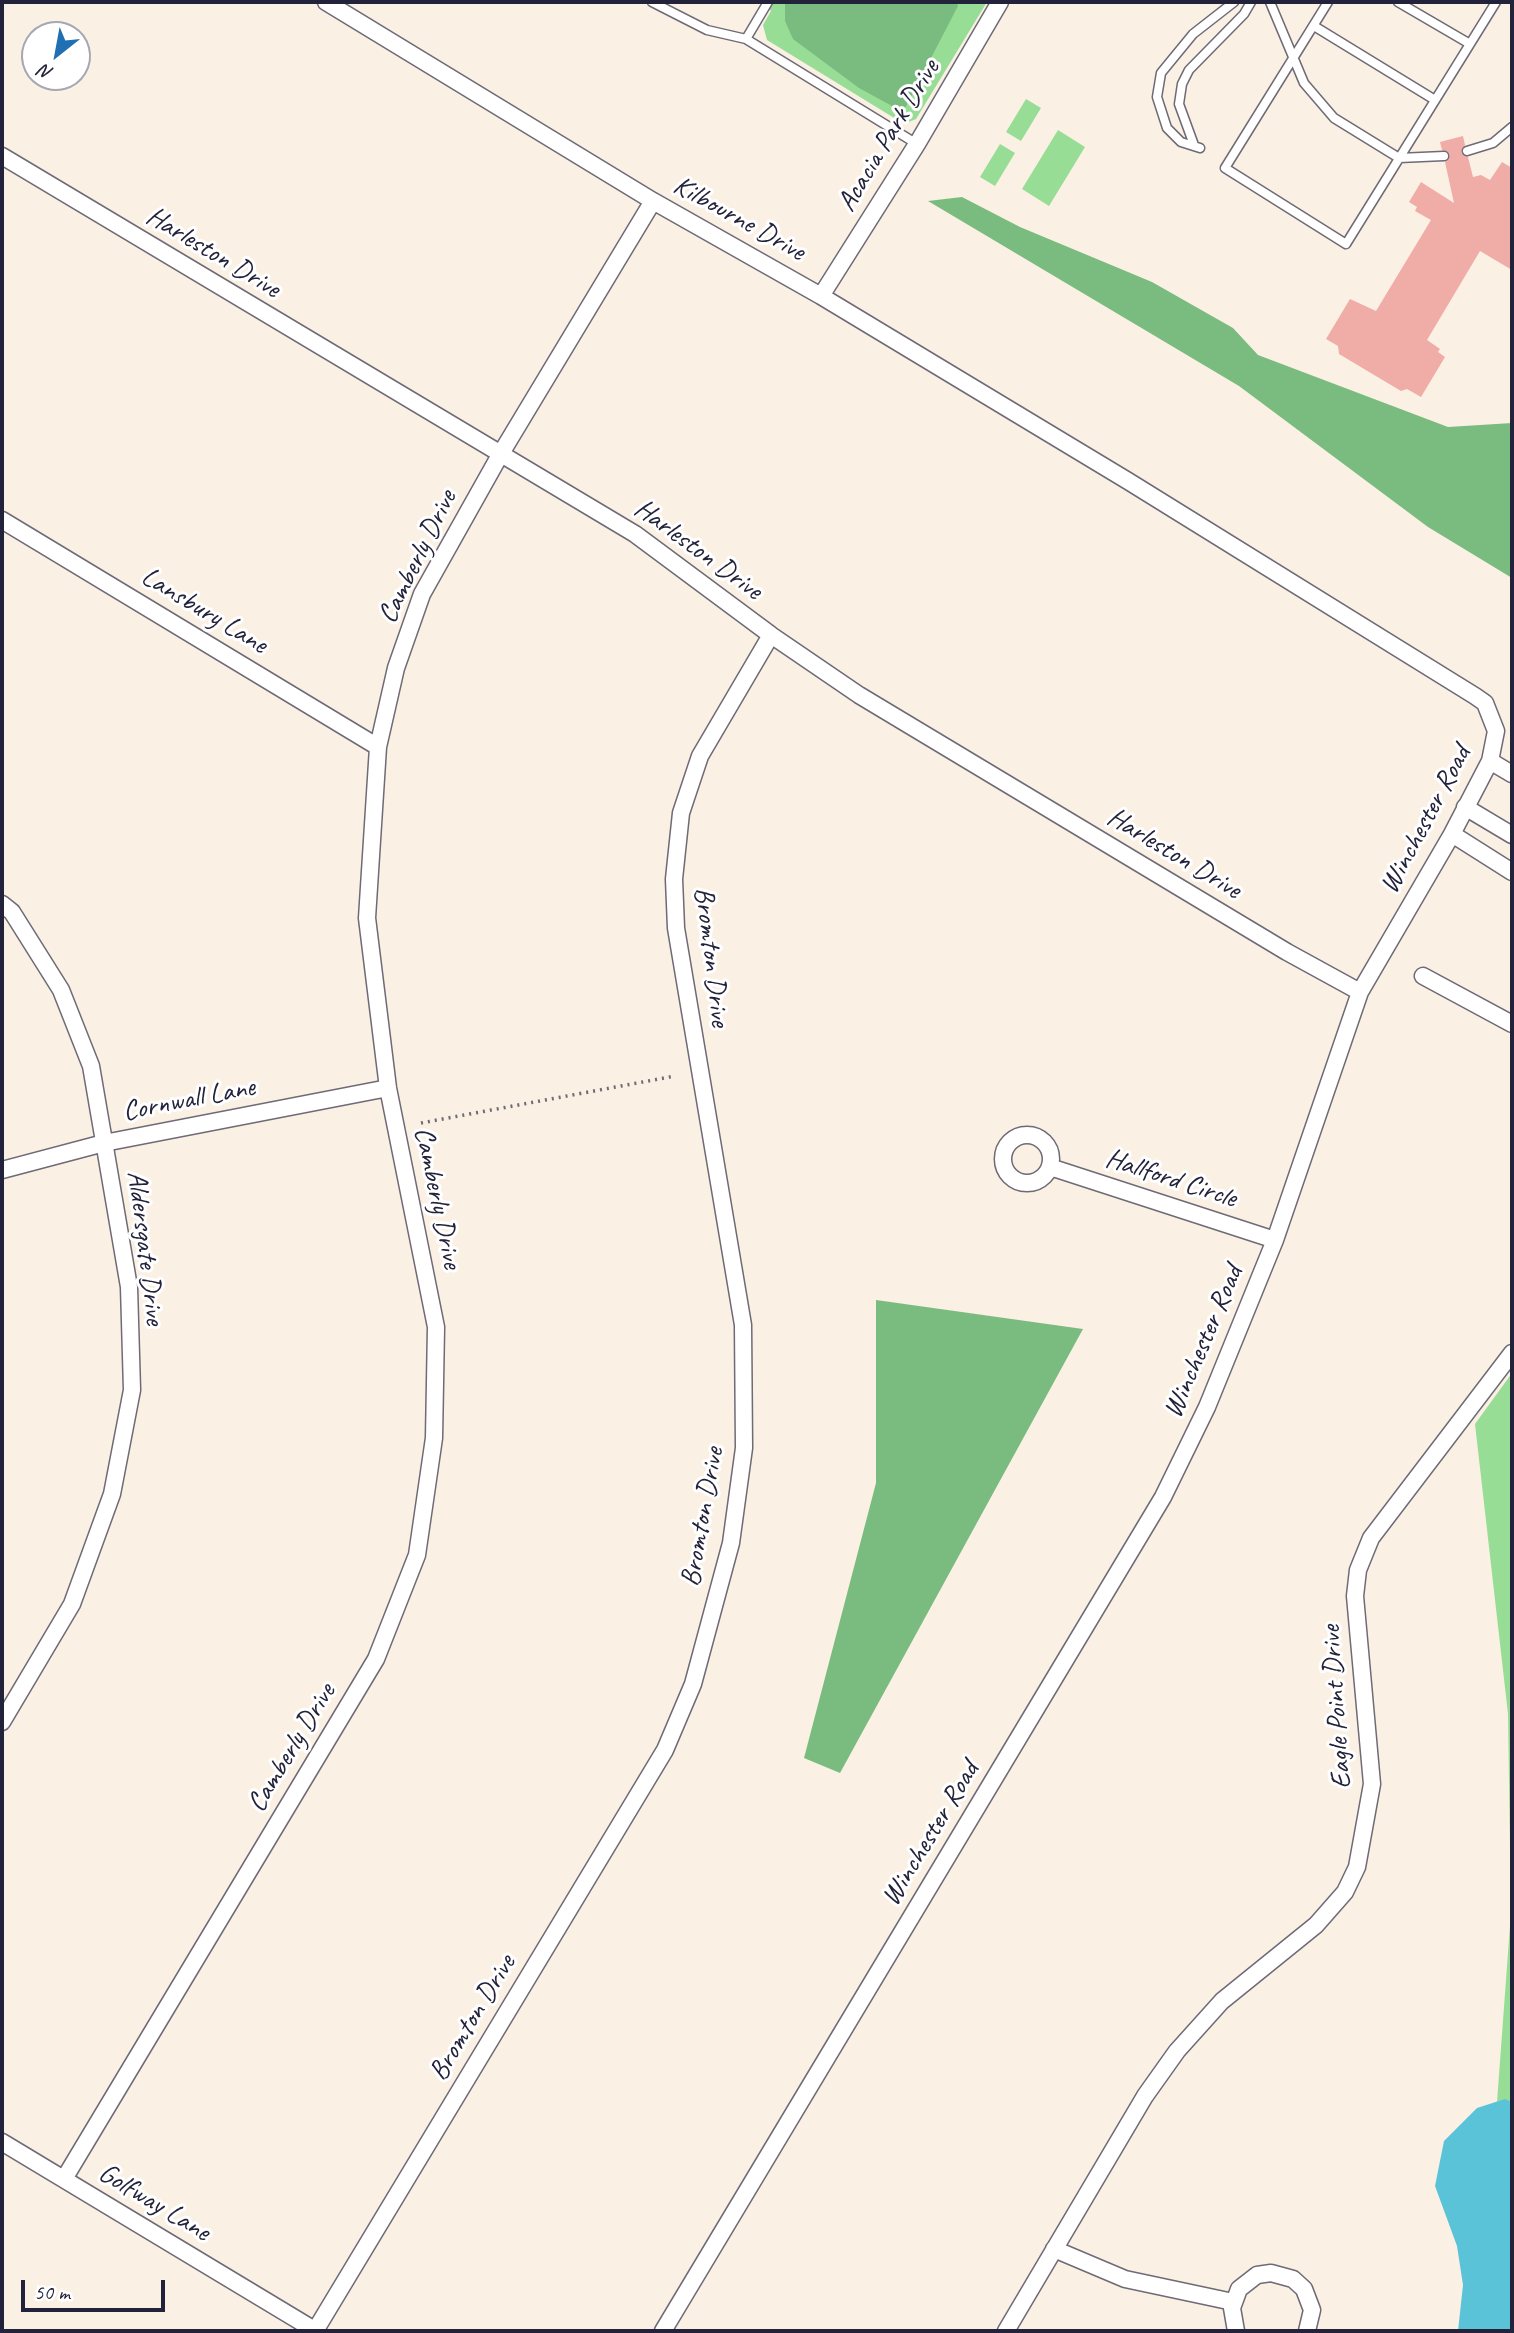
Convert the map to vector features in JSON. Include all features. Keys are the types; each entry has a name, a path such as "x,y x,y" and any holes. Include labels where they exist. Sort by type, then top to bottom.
{"street":[{"name":"Kilbourne Drive","path":"326,2 653,201 821,296 1128,481"},
{"name":"Acacia Park Drive","path":"821,296 917,144 1000,2"},
{"name":"Harleston Drive","path":"2,156 635,534 771,635 883,710 1287,952 1360,992"},
{"name":"Camberly Drive","path":"64,2179 376,1659 417,1555 435,1438 436,1327 388,1088 367,918 378,747 396,668 422,594 500,455 653,201"},
{"name":"Winchester Road","path":"663,2331 1163,1497 1207,1407 1275,1240 1360,992 1452,834 1490,761 1496,731 1485,703 1128,481"},
{"name":"Lansbury Lane","path":"2,520 378,747"},
{"name":"Bromton Drive","path":"316,2331 665,1750 693,1684 732,1543 744,1448 743,1325 676,928 674,879 681,813 700,755 771,635"},
{"path":"1490,761 1512,775"},
{"path":"1465,807 1512,835"},
{"path":"1452,834 1512,872"},
{"name":"Aldersgate Drive","path":"2,904 12,912 61,990 91,1066 129,1287 132,1390 112,1494 72,1604 2,1722"},
{"path":"1423,976 1512,1024"},
{"name":"Cornwall Lane","path":"2,1170 104,1143 388,1088"},
{"name":"Hallford Circle","path":"1050,1167 1275,1240"},
{"name":"Eagle Point Drive","path":"1006,2331 1145,2096 1177,2051 1222,2001 1316,1925 1345,1892 1357,1867 1372,1784 1355,1596 1358,1570 1371,1538 1512,1353"},
{"name":"Golfway Lane","path":"2,2142 316,2331"},
{"path":"1054,2249 1125,2279 1233,2302"},
{"path":"1236,2331 1232,2320 1233,2302 1239,2289 1257,2275 1272,2273 1286,2275 1299,2283 1308,2295 1312,2310 1307,2331"}],"lane":[{"path":"652,2 707,30 746,39 917,144"},
{"path":"746,39 768,2"},
{"path":"1234,2 1193,34 1161,73 1157,97 1163,120 1181,142 1197,147 1179,104 1182,84 1189,70 1244,14 1251,2"},
{"path":"1270,2 1304,83 1334,118 1399,158 1444,156"},
{"path":"1328,2 1225,168 1346,243 1496,2"},
{"path":"1398,2 1470,44"},
{"path":"1314,26 1436,100"},
{"path":"1467,151 1493,142 1512,127"}],"path":[{"path":"421,1123 675,1076"}],"green space":[{"path":"771,2 987,2 916,119 904,124 767,40 763,25 771,11 768,7"},
{"path":"785,2 957,2 958,6 903,112 859,88 793,39 785,21"},
{"path":"1026,99 1041,108 1021,141 1006,132"},
{"path":"1058,130 1085,147 1049,206 1022,189"},
{"path":"1000,144 1015,153 995,186 980,177"},
{"path":"962,197 1020,227 1152,282 1233,328 1258,355 1448,427 1512,423 1512,578 1428,527 1239,386 928,201"},
{"path":"876,1300 1083,1329 840,1773 804,1758 876,1483"},
{"path":"1512,1373 1512,2331 1497,2102 1511,1912 1508,1714 1475,1424"}],"water":[{"path":"1505,2099 1512,2102 1512,2331 1458,2331 1463,2285 1457,2246 1435,2186 1444,2141 1477,2108"}],"building":[{"path":"1463,136 1465,145 1461,152 1468,157 1473,177 1481,175 1490,180 1502,162 1512,168 1512,270 1480,251 1427,340 1440,349 1438,352 1445,357 1421,397 1407,389 1401,391 1339,354 1338,346 1326,339 1350,299 1376,311 1431,220 1415,211 1417,207 1409,202 1421,182 1454,203 1445,162 1450,155 1442,150 1440,142"}]}
